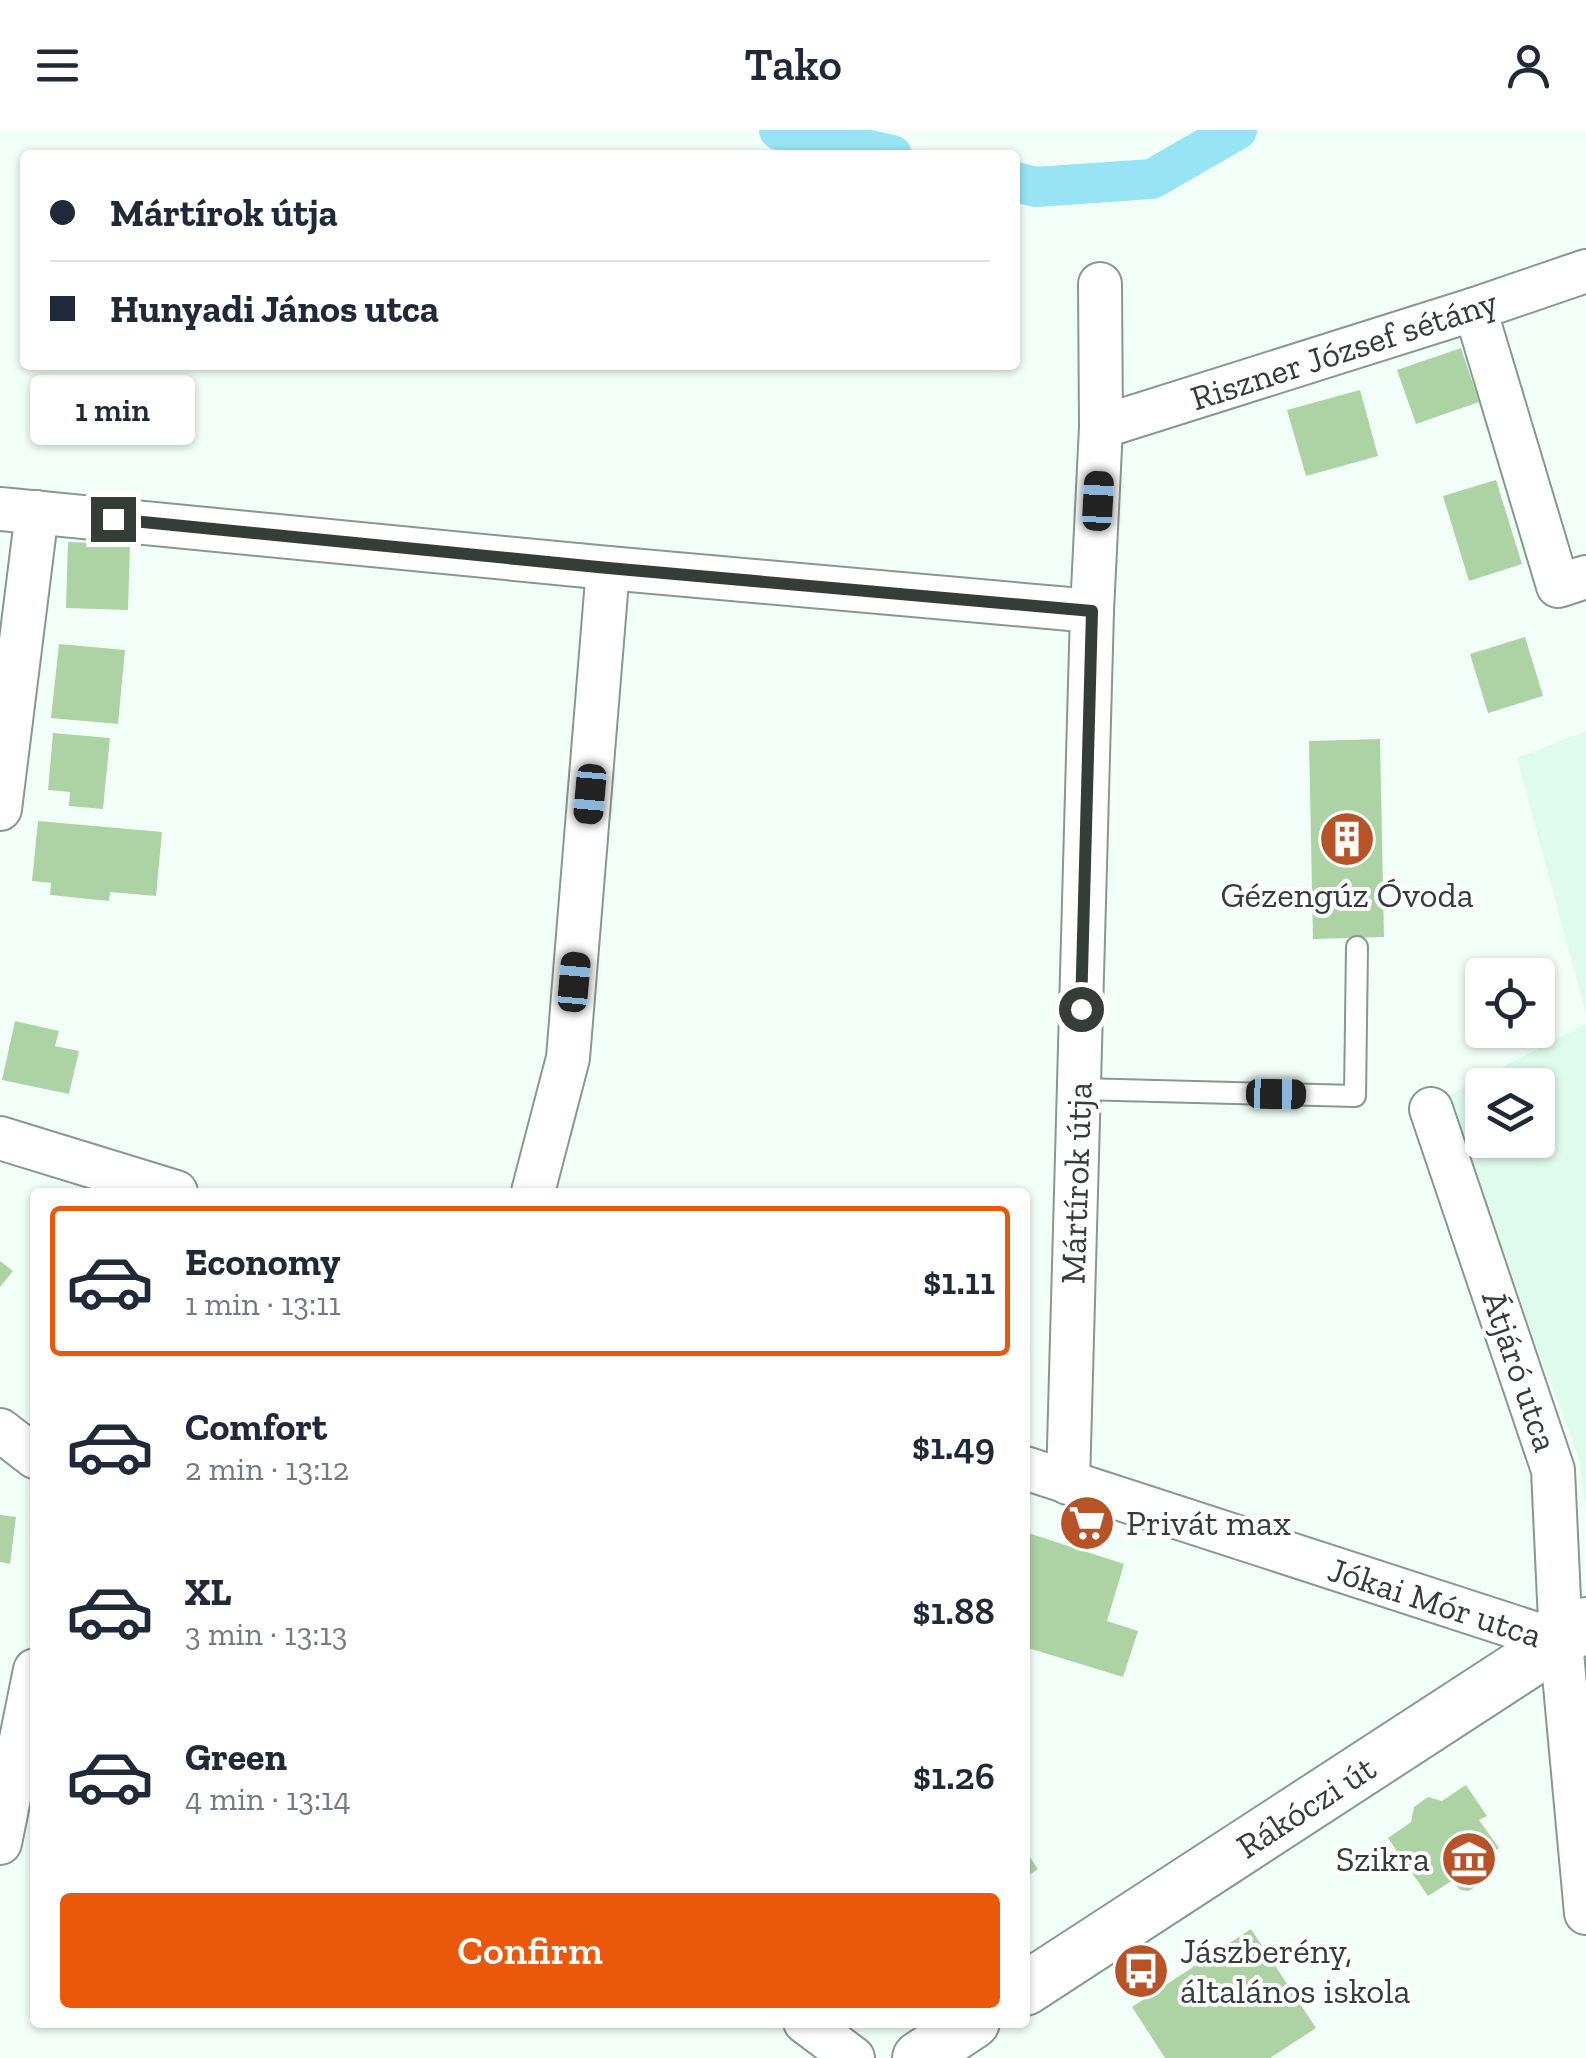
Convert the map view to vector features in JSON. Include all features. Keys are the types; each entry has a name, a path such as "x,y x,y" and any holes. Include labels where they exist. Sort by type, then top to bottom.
{"street":[{"name":"Riszner József sétány","path":"1102,427 1586,270"},
{"name":"Mártírok útja","path":"1068,1482 1092,611 1102,427 1100,284"},
{"path":"1475,309 1558,586 1586,578"},
{"path":"0,809 19,510 1092,611"},
{"path":"534,1188 568,1058 608,568"},
{"name":"Átjáró utca","path":"1431,1109 1554,1470 1573,1633 1586,1913"},
{"path":"0,1138 163,1188"},
{"path":"0,1430 30,1452"},
{"name":"Jókai Mór utca","path":"1030,1470 1573,1633"},
{"name":"Rákóczi út","path":"1030,1986 1573,1633"},
{"path":"0,1842 30,1695"},
{"path":"813,2028 853,2058"},
{"path":"919,2058 965,2028"}],"lane":[{"path":"1079,1089 1355,1096 1357,948"}],"shaded area":[{"path":"1586,731 1586,1014 1517,758"},
{"path":"1586,1024 1586,1511 1579,1458 1466,1158 1555,1158 1555,1068 1501,1068 1540,1048 1555,1048 1555,1040"},
{"path":"1465,1087 1465,1156 1443,1098"}],"building":[{"path":"1461,348 1479,402 1416,424 1397,370"},
{"path":"1360,390 1378,456 1306,476 1287,410"},
{"path":"1496,480 1522,564 1469,581 1443,496"},
{"path":"68,542 130,544 128,610 66,608"},
{"path":"1525,637 1543,696 1488,713 1470,654"},
{"path":"59,644 125,650 118,724 51,718"},
{"path":"53,733 110,738 103,809 69,806 70,792 48,790"},
{"name":"Gézengúz Óvoda","path":"1380,739 1384,937 1313,939 1309,741"},
{"path":"38,821 162,832 156,896 110,892 109,901 50,895 51,883 32,881"},
{"path":"15,1021 59,1031 55,1046 79,1051 69,1094 2,1080"},
{"path":"0,1261 13,1271 0,1287"},
{"path":"0,1515 16,1517 10,1564 0,1562"},
{"path":"1030,1534 1124,1564 1107,1621 1138,1631 1123,1677 1030,1649"},
{"path":"1466,1785 1487,1816 1479,1820 1499,1848 1475,1864 1482,1875 1480,1883 1469,1891 1460,1890 1453,1880 1428,1896 1388,1838 1411,1822 1414,1807 1428,1797 1442,1801"},
{"path":"1030,1857 1038,1869 1030,1875"},
{"path":"1251,1929 1316,2028 1270,2058 1165,2058 1132,2007"}],"waterway":[{"path":"779,130 869,150"},
{"path":"1020,183 1036,187 1152,179 1237,130"}],"place":[{"name":"Gézengúz Óvoda","path":"1347,839"},
{"name":"Privát max","path":"1087,1523"},
{"name":"Szikra","path":"1469,1859"},
{"name":"Jászberény, általános iskola","path":"1141,1971"}],"route":[{"path":"113,519 1092,611 1081,1009"}]}
